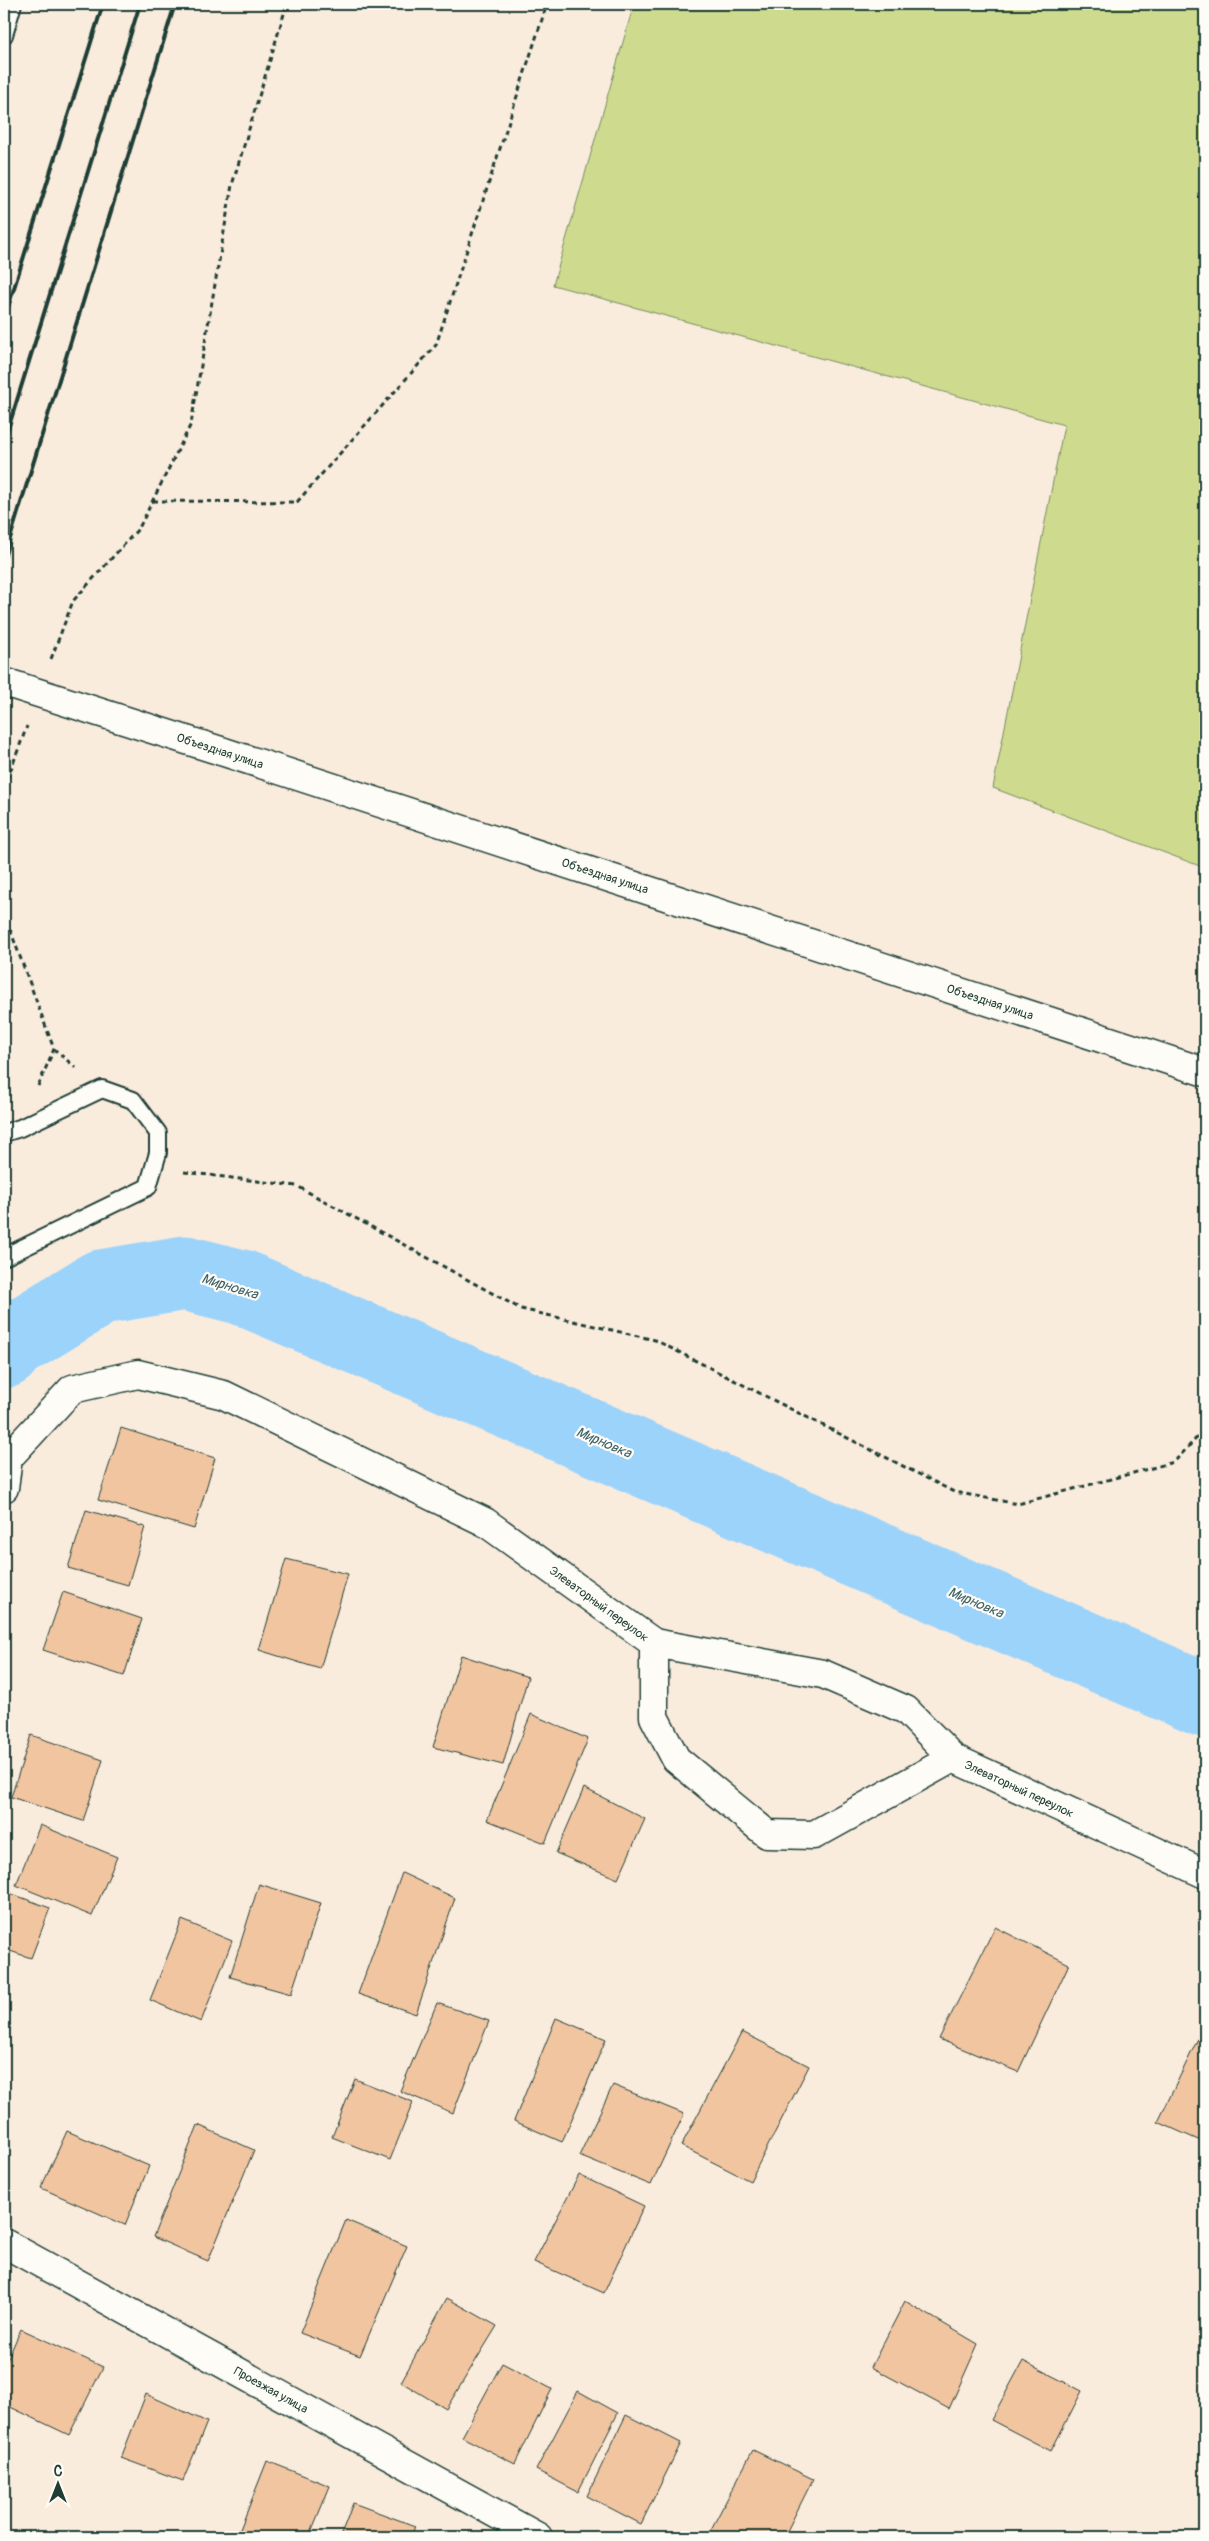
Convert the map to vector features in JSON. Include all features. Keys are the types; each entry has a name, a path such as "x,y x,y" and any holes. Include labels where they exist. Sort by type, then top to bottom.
{"main road":[{"name":"Объездная улица","path":"4,682 1205,1072"},
{"name":"Элеваторный переулок","path":"4,1488 8,1458 72,1389 138,1374 224,1395 485,1522 654,1644 654,1717 676,1759 766,1834 814,1835 953,1758 1205,1874"},
{"path":"654,1644 823,1674 906,1710 953,1758"},
{"name":"Проезжая улица","path":"4,2243 538,2537"}],"lane":[{"path":"4,35 13,4"},
{"path":"4,1133 20,1128 102,1088 133,1100 158,1134 158,1153 148,1187 4,1257"}],"path":[{"path":"48,666 73,601 140,528 191,424 232,185 287,4"},
{"path":"153,501 297,502 436,345 547,4"},
{"path":"4,788 28,722"},
{"path":"4,913 54,1049 102,1088"},
{"path":"154,1168 297,1186 521,1308 655,1340 954,1492 1018,1504 1174,1462 1205,1430"}],"green space":[{"path":"634,4 1205,4 1205,868 993,788 1064,425 553,285"}],"building":[{"path":"121,1428 215,1458 194,1529 98,1500"},
{"path":"86,1510 145,1527 128,1585 68,1568"},
{"path":"286,1559 348,1574 320,1669 259,1650"},
{"path":"63,1592 142,1619 124,1676 43,1650"},
{"path":"461,1655 528,1677 503,1765 433,1747"},
{"path":"531,1714 588,1739 545,1843 487,1820"},
{"path":"31,1735 103,1760 83,1821 11,1797"},
{"path":"584,1788 645,1819 618,1879 556,1853"},
{"path":"40,1825 117,1857 92,1916 16,1885"},
{"path":"402,1873 455,1898 416,2014 358,1994"},
{"path":"259,1884 321,1903 291,1994 230,1977"},
{"path":"4,1891 50,1908 31,1958 4,1949"},
{"path":"182,1920 232,1941 201,2022 150,2000"},
{"path":"995,1927 1069,1964 1018,2072 939,2039"},
{"path":"437,2003 489,2021 453,2113 400,2091"},
{"path":"556,2018 606,2039 562,2142 514,2121"},
{"path":"1205,2024 1205,2143 1158,2122"},
{"path":"742,2032 809,2066 750,2181 681,2146"},
{"path":"355,2079 413,2102 390,2160 332,2137"},
{"path":"613,2085 684,2114 651,2185 579,2156"},
{"path":"198,2125 254,2150 208,2261 153,2237"},
{"path":"67,2131 149,2166 125,2225 41,2188"},
{"path":"579,2175 644,2206 604,2293 534,2262"},
{"path":"346,2220 407,2246 360,2356 300,2333"},
{"path":"447,2298 497,2326 446,2409 401,2382"},
{"path":"905,2301 978,2344 949,2409 871,2367"},
{"path":"21,2329 103,2367 69,2435 4,2404 4,2367"},
{"path":"1023,2361 1082,2391 1051,2451 991,2420"},
{"path":"502,2363 552,2389 515,2464 462,2437"},
{"path":"578,2391 618,2413 578,2492 536,2470"},
{"path":"146,2394 207,2422 183,2481 121,2458"},
{"path":"626,2415 681,2443 641,2524 587,2496"},
{"path":"753,2450 813,2479 784,2537 713,2537 708,2535"},
{"path":"267,2461 330,2486 309,2537 237,2537"},
{"path":"353,2503 415,2526 411,2537 340,2537"}],"waterway":[{"name":"Мирновка","path":"4,1351 10,1343 101,1287 185,1273 241,1287 1205,1700"}],"railway":[{"path":"4,320 103,4"},
{"path":"4,442 140,4"},
{"path":"4,558 175,4"}]}
